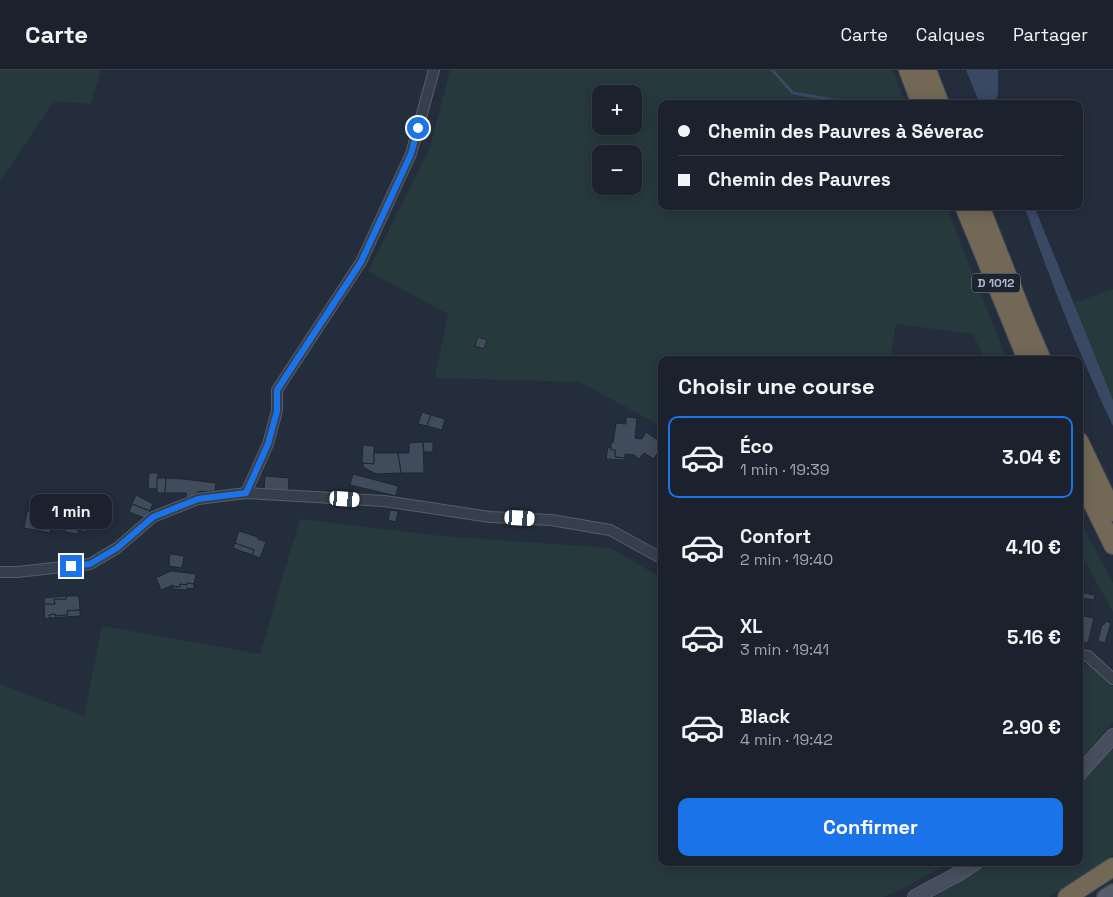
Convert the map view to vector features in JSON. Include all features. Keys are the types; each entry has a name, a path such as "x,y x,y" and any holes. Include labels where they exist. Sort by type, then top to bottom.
{"highway":[{"path":"908,70 919,100"},
{"path":"927,70 938,100"},
{"name":"D 1012","path":"966,210 1025,356"},
{"name":"D 1012","path":"982,210 1040,356"},
{"path":"1083,449 1113,512"},
{"path":"1083,484 1110,538 1110,551 1113,557"},
{"path":"1068,897 1113,867"}],"main road":[{"path":"1105,897 1113,892"}],"street":[{"path":"246,493 268,444 277,411 277,390 361,262 411,154 434,70"},
{"path":"0,572 17,572 90,564 117,548 153,517 198,499 246,493 384,501 490,517 551,520 610,530 658,556"},
{"path":"1083,655 1088,656 1113,679"},
{"path":"1083,770 1113,736"},
{"path":"915,897 970,866"}],"green space":[{"path":"0,70 101,70 91,104 54,101 0,182"},
{"path":"450,70 893,70 904,100 658,100 658,210 948,210 1005,356 983,356 973,334 896,324 891,356 658,356 658,424 579,382 435,378 448,314 368,271 430,147"},
{"path":"1113,289 1113,400 1073,303"},
{"path":"300,519 441,536 611,548 658,574 658,866 944,866 904,888 883,897 0,897 0,684 84,716 102,626 260,654"},
{"path":"1083,527 1113,583 1113,612 1083,557"},
{"path":"1087,662 1113,687 1113,722 1083,757 1083,672"},
{"path":"1113,749 1113,855 1103,863 1049,897 933,897 985,866 1083,866 1083,782"}],"water":[{"path":"966,70 998,70 998,95 996,100 978,100"},
{"path":"1026,210 1036,210 1113,400 1113,426 1066,318"}],"building":[{"path":"478,337 487,340 484,349 475,346"},
{"path":"422,412 431,415 427,426 418,424"},
{"path":"431,415 445,419 442,430 427,426"},
{"path":"626,417 637,418 635,438 642,439 646,432 658,440 658,452 654,459 644,453 639,459 634,455 625,454 625,458 615,457 615,450 611,450 611,442 613,443 616,423 626,424"},
{"path":"423,442 424,473 401,473 398,453 409,453 409,443"},
{"path":"423,442 433,442 433,452 424,452"},
{"path":"363,445 374,446 374,464 362,463"},
{"path":"608,447 611,450 615,450 615,457 625,458 624,460 606,459"},
{"path":"374,453 398,453 401,473 376,474 363,467 363,463 374,464"},
{"path":"149,473 158,473 157,489 148,488"},
{"path":"353,474 398,486 396,496 350,485"},
{"path":"265,476 289,478 288,492 264,490"},
{"path":"157,478 166,478 165,493 157,493"},
{"path":"166,478 216,483 215,491 197,492 198,498 187,501 186,493 165,493"},
{"path":"136,495 153,504 150,511 132,504"},
{"path":"132,504 150,511 147,519 129,512"},
{"path":"390,510 398,511 396,522 388,520"},
{"path":"27,511 53,516 50,533 24,528"},
{"path":"68,514 89,518 87,532 78,530 78,534 65,532"},
{"path":"239,531 258,537 258,539 266,542 260,558 252,555 254,550 235,543"},
{"path":"235,543 254,550 252,555 233,548"},
{"path":"170,554 184,556 182,568 169,566"},
{"path":"171,571 196,574 194,584 180,584 180,587 172,587 173,585 161,590 156,578"},
{"path":"187,583 194,584 194,589 172,589 172,587 180,587 180,584 187,585"},
{"path":"1083,593 1095,595 1094,600 1083,598"},
{"path":"66,596 79,596 80,610 67,611 68,615 49,615 50,618 45,619 44,604 55,604 54,599 66,599"},
{"path":"66,596 66,599 54,599 55,604 44,604 44,598"},
{"path":"80,610 80,616 50,618 49,615 68,615 67,611"},
{"path":"1083,616 1094,618 1088,643 1083,642"},
{"path":"1105,621 1111,623 1105,643 1098,641 1102,624 1104,625"}],"waterway":[{"path":"772,70 793,93 834,100"}],"route":[{"path":"71,566 90,564 117,548 153,517 198,499 246,493 268,444 277,411 277,390 361,262 411,154 418,128"}]}
